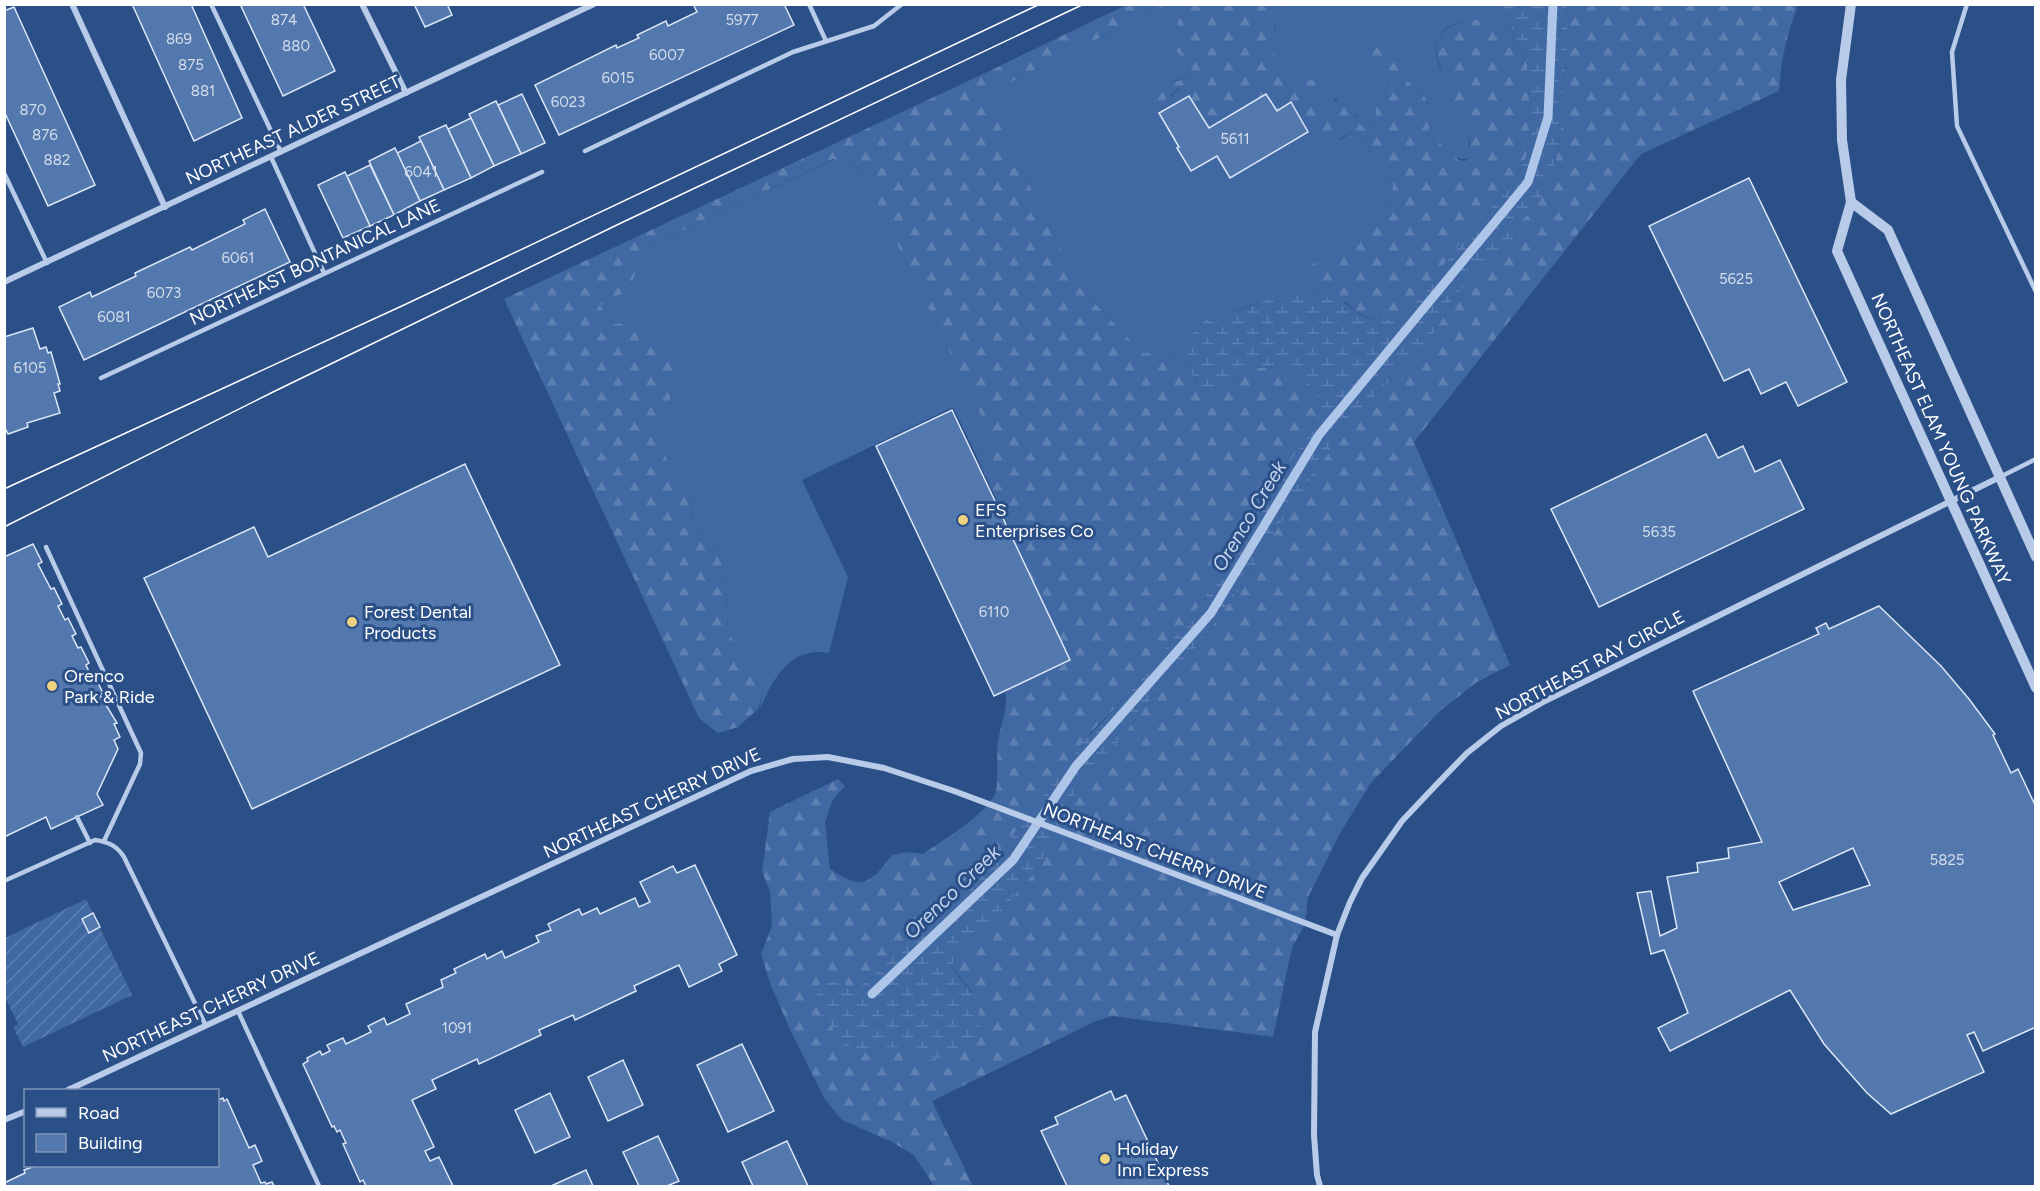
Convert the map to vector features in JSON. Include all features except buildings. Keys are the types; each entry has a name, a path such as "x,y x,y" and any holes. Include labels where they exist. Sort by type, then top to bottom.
{"street":[{"path":"72,4 165,207"},
{"path":"362,4 406,93"},
{"name":"NORTHEAST ALDER STREET","path":"4,282 594,4"},
{"name":"NORTHEAST ELAM YOUNG PARKWAY","path":"1851,4 1844,45 1841,90 1843,148 1851,202 1837,251 2036,688"},
{"name":"NORTHEAST ELAM YOUNG PARKWAY","path":"1851,202 1888,230 2036,556"},
{"name":"NORTHEAST RAY CIRCLE","path":"1320,1186 1314,1135 1315,1032 1337,935 1362,878 1402,821 1467,753 1501,726 1595,676 2000,477"},
{"name":"NORTHEAST CHERRY DRIVE","path":"71,1089 751,771 793,759 828,757 884,768 954,791 1337,935"},
{"path":"4,1120 24,1112"}],"lane":[{"path":"211,4 281,152"},
{"path":"809,4 826,41"},
{"path":"585,151 793,52 874,26 902,4"},
{"path":"1967,4 1952,52 1957,126 2036,292"},
{"path":"271,157 324,273"},
{"name":"NORTHEAST BONTANICAL LANE","path":"101,378 542,172"},
{"path":"4,173 47,263"},
{"path":"2000,477 2036,459"},
{"path":"46,547 141,753 140,764 104,841"},
{"path":"77,817 90,843"},
{"path":"4,882 95,840 117,847 124,857 206,1026"},
{"path":"238,1011 319,1186"}],"green space":[{"path":"1126,5 1166,5 985,95 1080,288 1143,353 1167,351 1189,367 1197,383 1233,382 1255,368 1282,369 1297,374 1309,384 1319,400 1317,417 1304,441 1236,542 1203,601 1128,695 1092,731 977,882 959,900 919,928 892,952 876,974 857,988 831,981 822,1016 845,1043 900,1047 914,1053 940,1058 974,1037 972,992 951,966 960,950 994,924 1017,892 1039,868 1082,778 1119,741 1152,697 1197,646 1253,571 1273,535 1327,455 1340,429 1423,349 1451,302 1460,291 1509,248 1521,221 1540,201 1552,177 1559,146 1568,35 1566,5 1798,5 1785,47 1779,91 1641,154 1414,442 1510,665 1477,682 1440,711 1371,783 1340,833 1308,897 1305,924 1292,948 1273,1037 1112,1016 1096,1021 932,1101 973,1186 934,1186 914,1155 890,1141 842,1120 824,1098 791,1032 770,983 761,954 772,926 770,891 762,872 770,812 838,779 845,786 832,801 825,823 830,869 841,876 858,882 865,881 878,873 892,855 909,852 923,854 952,835 982,811 995,794 998,742 1006,704 1005,691 1070,661 977,457 994,442 868,185 853,163 833,159 650,246 627,291 600,305 612,324 635,323 670,348 676,374 662,433 667,462 690,492 692,525 713,541 725,570 728,632 756,681 761,696 759,708 738,727 718,733 699,718 504,299"},
{"path":"1166,5 1184,5 1187,12 1178,20 1173,45 1194,74 1190,79 1177,80 1161,88 1171,96 1180,88 1186,90 1190,95 1266,94 1291,102 1310,133 1322,144 1342,139 1353,131 1368,145 1372,160 1383,176 1393,185 1390,205 1378,210 1362,223 1359,245 1317,260 1309,281 1320,298 1281,296 1234,311 1188,351 1189,367 1167,351 1143,353 1080,288 985,95"},
{"path":"1184,5 1289,5 1278,11 1274,24 1275,72 1288,78 1294,76 1315,80 1324,89 1322,96 1326,105 1332,104 1341,96 1365,129 1374,120 1376,99 1384,94 1389,81 1386,72 1368,65 1364,57 1366,50 1379,45 1388,45 1394,51 1406,78 1412,86 1421,90 1429,105 1431,114 1428,135 1458,160 1465,161 1470,157 1470,142 1437,57 1440,35 1457,23 1479,19 1501,22 1515,43 1527,55 1530,123 1527,155 1521,168 1506,191 1471,229 1398,322 1384,318 1370,319 1357,312 1346,302 1320,298 1309,281 1311,266 1317,260 1359,245 1362,223 1377,210 1390,205 1393,185 1383,176 1372,160 1368,145 1353,131 1331,144 1322,144 1310,133 1291,103 1276,111 1266,94 1209,128 1186,90 1179,88 1161,103 1155,99 1164,86 1190,79 1194,74 1173,45 1178,20 1187,12"},
{"path":"1289,5 1504,5 1503,10 1511,26 1515,43 1501,22 1471,20 1452,25 1444,30 1436,48 1437,60 1466,128 1470,157 1460,159 1454,157 1428,135 1431,114 1429,105 1421,90 1412,86 1406,79 1399,59 1368,65 1381,68 1386,72 1389,85 1384,94 1376,99 1374,121 1364,130 1358,124 1356,116 1336,98 1332,104 1326,105 1313,80 1301,80 1294,76 1288,78 1275,72 1273,63 1275,17 1278,11"},
{"path":"1504,5 1566,5 1568,35 1559,146 1552,177 1540,201 1521,221 1509,248 1460,291 1451,302 1423,349 1340,429 1327,455 1273,535 1253,571 1197,646 1152,697 1119,741 1082,778 1039,868 1017,892 994,924 960,950 951,967 971,992 978,1007 980,1024 974,1037 940,1058 928,1060 900,1047 859,1049 845,1043 822,1016 817,999 819,984 831,981 857,988 876,974 892,952 919,928 959,900 977,882 1084,741 1128,695 1203,601 1236,542 1304,441 1317,417 1319,400 1309,384 1297,374 1282,369 1255,368 1223,388 1211,392 1205,388 1190,371 1188,351 1190,339 1195,330 1208,319 1286,295 1335,299 1366,317 1398,322 1471,229 1506,191 1521,168 1527,155 1530,123 1527,55 1515,43 1511,26 1503,10"},
{"path":"834,159 853,163 868,185 994,442 977,457 953,407 802,480 848,577 829,653 815,652 793,660 777,676 760,709 761,696 728,632 725,570 713,541 692,525 690,492 667,462 662,433 676,374 612,324 599,305 627,291 650,246"},
{"path":"86,899 132,995 23,1047 13,1027 18,1024 5,997 5,938"}],"waterway":[{"name":"Orenco Creek","path":"872,994 1013,860 1076,766 1211,613 1319,435 1528,182 1548,117 1553,4"}],"tram line":[{"path":"4,489 404,305 1040,4"},
{"path":"4,527 273,392 621,223 1084,4"}],"place":[{"name":"EFS Enterprises Co","path":"963,520"},
{"name":"Forest Dental Products","path":"352,622"},
{"name":"Orenco Park & Ride","path":"52,686"},
{"name":"Holiday Inn Express","path":"1105,1159"}]}
